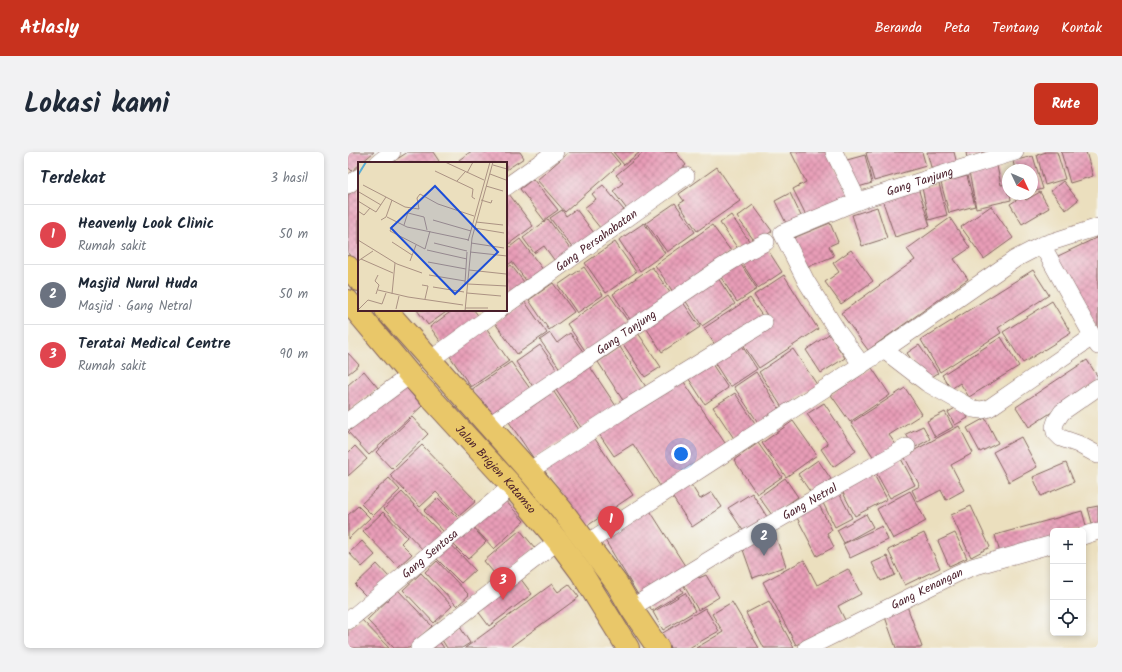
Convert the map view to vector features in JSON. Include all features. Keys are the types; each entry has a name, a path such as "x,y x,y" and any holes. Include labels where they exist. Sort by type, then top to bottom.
{"main road":[{"path":"348,267 358,279"},
{"name":"Jalan Brigjen Katamso","path":"348,301 410,375 512,486 558,541 581,572 628,648"},
{"name":"Jalan Brigjen Katamso","path":"387,311 561,509 617,584 658,648"}],"street":[{"path":"379,162 392,152"},
{"path":"507,186 555,152"},
{"path":"834,152 858,201"},
{"name":"Gang Tanjung","path":"862,364 838,332 806,281 782,233 858,201 1015,152"},
{"name":"Gang Persahabatan","path":"507,304 686,176"},
{"path":"348,185 358,178"},
{"path":"587,543 884,350 1015,259 1042,245 1098,227"},
{"name":"Gang Tanjung","path":"488,426 722,267 766,242"},
{"path":"884,350 927,383 973,409 982,410 989,408 1095,342 1042,245"},
{"path":"430,360 498,311"},
{"path":"529,471 764,322"},
{"path":"348,421 410,375"},
{"path":"1098,387 1062,412 1054,427 1055,432 1061,438 1078,444 1098,455"},
{"name":"Gang Netral","path":"631,608 724,551 907,447"},
{"name":"Gang Sentosa","path":"348,621 512,486"},
{"path":"1086,535 1098,531"},
{"path":"419,648 558,541"},
{"name":"Gang Kenangan","path":"807,648 972,567 1050,545"}],"building":[{"path":"348,152 374,152 362,162 358,162 358,166 352,171 348,167"},
{"path":"408,152 433,152 439,161 395,162 394,161"},
{"path":"470,152 520,152 524,158 507,169 507,162 460,162 459,160"},
{"path":"569,152 610,152 620,164 565,212 537,180"},
{"path":"613,152 640,152 624,165"},
{"path":"644,152 676,152 686,165 629,212 613,191 623,183 616,175"},
{"path":"791,152 828,152 850,196 807,217 793,189 806,182"},
{"path":"922,152 926,166 874,181 866,153"},
{"path":"927,152 954,152 957,164 932,171"},
{"path":"966,152 994,152 967,159"},
{"path":"1046,152 1057,152 1065,179 1045,185 1037,155"},
{"path":"1061,152 1086,152 1093,176 1070,183"},
{"path":"865,155 872,183 855,188 847,160"},
{"path":"1033,156 1035,164 1014,164 1013,161"},
{"path":"997,166 1002,185 1002,200 1011,200 976,208 969,172"},
{"path":"717,167 740,201 697,231 679,204 684,201 679,194"},
{"path":"1038,172 1043,189 1038,190"},
{"path":"967,176 975,206 949,213 941,183"},
{"path":"533,179 558,210 544,220 520,189"},
{"path":"1063,181 1078,200 1066,210 1051,191"},
{"path":"939,184 947,215 929,220 922,188"},
{"path":"603,185 628,215 605,234 584,208 596,199 592,194"},
{"path":"358,188 358,268 348,253 348,195"},
{"path":"918,188 930,226 895,237 882,199"},
{"path":"1040,192 1049,208 1022,224 1010,204 1016,200 1038,200 1038,193"},
{"path":"790,193 802,218 787,225 775,201"},
{"path":"509,194 533,226 507,245 507,195"},
{"path":"675,203 695,232 667,252 646,223"},
{"path":"753,205 772,231 756,243 737,217"},
{"path":"991,206 1013,238 984,259 961,227"},
{"path":"877,207 887,238 862,246 852,215"},
{"path":"576,209 597,237 576,253 550,218 562,210 566,216"},
{"path":"731,215 752,245 741,253 720,223"},
{"path":"950,218 970,248 954,259 968,279 868,350 841,313 915,260 907,249"},
{"path":"548,219 573,253 557,264 544,246 534,253 523,238"},
{"path":"644,223 665,253 640,271 619,240"},
{"path":"830,223 838,242 829,246 834,256 803,269 791,239"},
{"path":"712,225 731,251 673,292 655,265"},
{"path":"1098,237 1098,330 1056,257"},
{"path":"520,239 544,271 528,283 512,262 507,265 507,249"},
{"path":"615,242 636,272 606,293 585,263"},
{"path":"764,244 782,272 758,288 740,260"},
{"path":"851,250 873,281 841,304 825,282 839,272 833,263"},
{"path":"738,260 757,289 737,302 718,273"},
{"path":"511,265 524,282 507,295 507,268"},
{"path":"584,267 603,295 577,313 558,285"},
{"path":"652,267 671,294 631,321 613,294"},
{"path":"1033,270 1049,295 998,328 1001,333 940,372 921,340"},
{"path":"716,275 735,304 702,326 683,297"},
{"path":"784,275 818,329 759,368 740,340 770,320 754,295"},
{"path":"553,283 574,312 549,330 529,300"},
{"path":"609,294 629,323 586,352 567,324"},
{"path":"680,298 700,327 662,352 643,323"},
{"path":"750,298 765,320 719,351 704,328"},
{"path":"1052,301 1071,333 1023,363 1003,332"},
{"path":"525,302 547,333 517,354 495,323"},
{"path":"418,311 448,311 428,325"},
{"path":"452,311 475,311 480,318 443,345 430,327"},
{"path":"485,326 509,361 471,387 447,352"},
{"path":"550,333 557,343 570,333 584,353 561,370 540,340"},
{"path":"638,333 661,367 645,377 623,344"},
{"path":"829,334 845,358 821,373 806,350"},
{"path":"1001,337 1019,366 969,397 960,383 951,389 942,375"},
{"path":"739,341 757,369 730,387 712,359"},
{"path":"540,345 558,371 534,388 516,362"},
{"path":"919,345 938,373 926,381 907,353"},
{"path":"620,347 648,390 626,405 598,362"},
{"path":"793,349 818,386 783,409 759,372"},
{"path":"348,353 359,365 348,374"},
{"path":"708,358 728,388 705,404 685,373"},
{"path":"1087,360 1098,377 1098,382 1029,427 1016,407"},
{"path":"586,361 616,406 582,429 552,384"},
{"path":"511,362 531,390 491,419 471,390"},
{"path":"872,368 890,395 850,422 831,395"},
{"path":"364,371 378,388 348,412 348,385"},
{"path":"756,372 780,410 759,424 734,387"},
{"path":"680,376 727,446 662,489 633,444 614,456 597,431"},
{"path":"402,383 422,406 369,455 348,432"},
{"path":"905,388 922,414 889,435 897,446 876,461 851,423"},
{"path":"552,389 579,430 534,459 507,419"},
{"path":"735,393 757,426 735,440 713,407"},
{"path":"824,403 856,451 833,467 821,449 828,444 807,414"},
{"path":"961,405 968,418 955,425 948,412"},
{"path":"945,412 953,427 935,437 927,421"},
{"path":"412,417 428,434 392,469 376,452"},
{"path":"985,418 998,443 980,452 967,428"},
{"path":"793,421 817,455 786,477 762,443"},
{"path":"923,426 930,439 914,448 906,434"},
{"path":"959,426 973,453 951,465 964,490 946,500 941,490 918,502 912,490 920,486 904,456"},
{"path":"591,433 633,495 584,528 542,467"},
{"path":"1021,437 1037,467 1009,482 993,452"},
{"path":"758,443 782,477 757,494 734,460"},
{"path":"422,445 476,501 459,516 436,492 420,507 390,475"},
{"path":"355,446 367,459 348,476 348,453"},
{"path":"899,455 915,485 890,498 874,469"},
{"path":"818,460 831,479 811,493 798,474"},
{"path":"1066,463 1074,482 1041,496 1033,477"},
{"path":"872,471 887,499 855,516 840,487"},
{"path":"389,478 400,490 373,516 361,504"},
{"path":"785,478 798,497 772,515 759,497"},
{"path":"690,483 700,499 712,492 722,507 692,527 671,495"},
{"path":"838,491 852,518 835,527 821,499"},
{"path":"910,491 926,521 893,539 877,509"},
{"path":"402,492 442,535 425,552 384,509"},
{"path":"752,493 769,520 746,535 728,508"},
{"path":"502,497 524,521 494,549 472,525"},
{"path":"438,498 459,519 445,533 424,511"},
{"path":"817,501 832,530 827,533 834,547 817,556 794,512"},
{"path":"358,506 370,518 348,539 348,515"},
{"path":"971,506 990,547 971,557 951,515"},
{"path":"1098,506 1098,526 1093,527 1088,508"},
{"path":"649,509 687,569 640,598 603,537"},
{"path":"1082,511 1087,529 1050,528 1050,539 1000,553 995,535"},
{"path":"383,512 407,537 401,543 412,554 398,567 363,531"},
{"path":"866,514 873,527 844,543 837,530"},
{"path":"469,523 486,542 468,559 450,541"},
{"path":"882,526 888,540 850,558 843,544"},
{"path":"520,530 535,548 499,579 484,561"},
{"path":"924,533 940,568 905,585 888,550"},
{"path":"955,533 967,558 949,566 938,541"},
{"path":"775,535 786,566 753,578 742,547"},
{"path":"447,540 475,570 461,583 432,554"},
{"path":"362,541 375,555 362,567 349,553"},
{"path":"887,556 895,575 881,581 872,563"},
{"path":"804,560 817,585 848,569 861,594 838,606 845,620 796,645 763,582"},
{"path":"437,561 469,595 457,606 425,572"},
{"path":"377,564 389,577 367,597 355,585"},
{"path":"695,571 699,578 706,575 719,597 698,610 680,579"},
{"path":"421,573 452,606 434,623 403,590"},
{"path":"517,574 532,594 489,626 474,606"},
{"path":"677,582 683,592 652,611 646,600"},
{"path":"552,584 558,592 569,584 579,597 509,648 465,648"},
{"path":"398,590 432,626 409,648 394,648 367,620"},
{"path":"685,593 695,611 663,630 653,612"},
{"path":"769,601 794,648 764,648 746,613"},
{"path":"732,602 759,648 696,648 723,632 712,614"},
{"path":"907,606 922,647 920,648 896,648 884,614"},
{"path":"705,608 719,631 689,648 670,648 661,634"},
{"path":"360,618 389,648 348,648 348,629"},
{"path":"460,627 470,643 462,648 447,648 442,640"},
{"path":"439,641 444,648 429,648"}],"place":[{"name":"Heavenly Look Clinic","path":"611,539"},
{"name":"Masjid Nurul Huda","path":"764,556"},
{"name":"Teratai Medical Centre","path":"503,600"}]}
